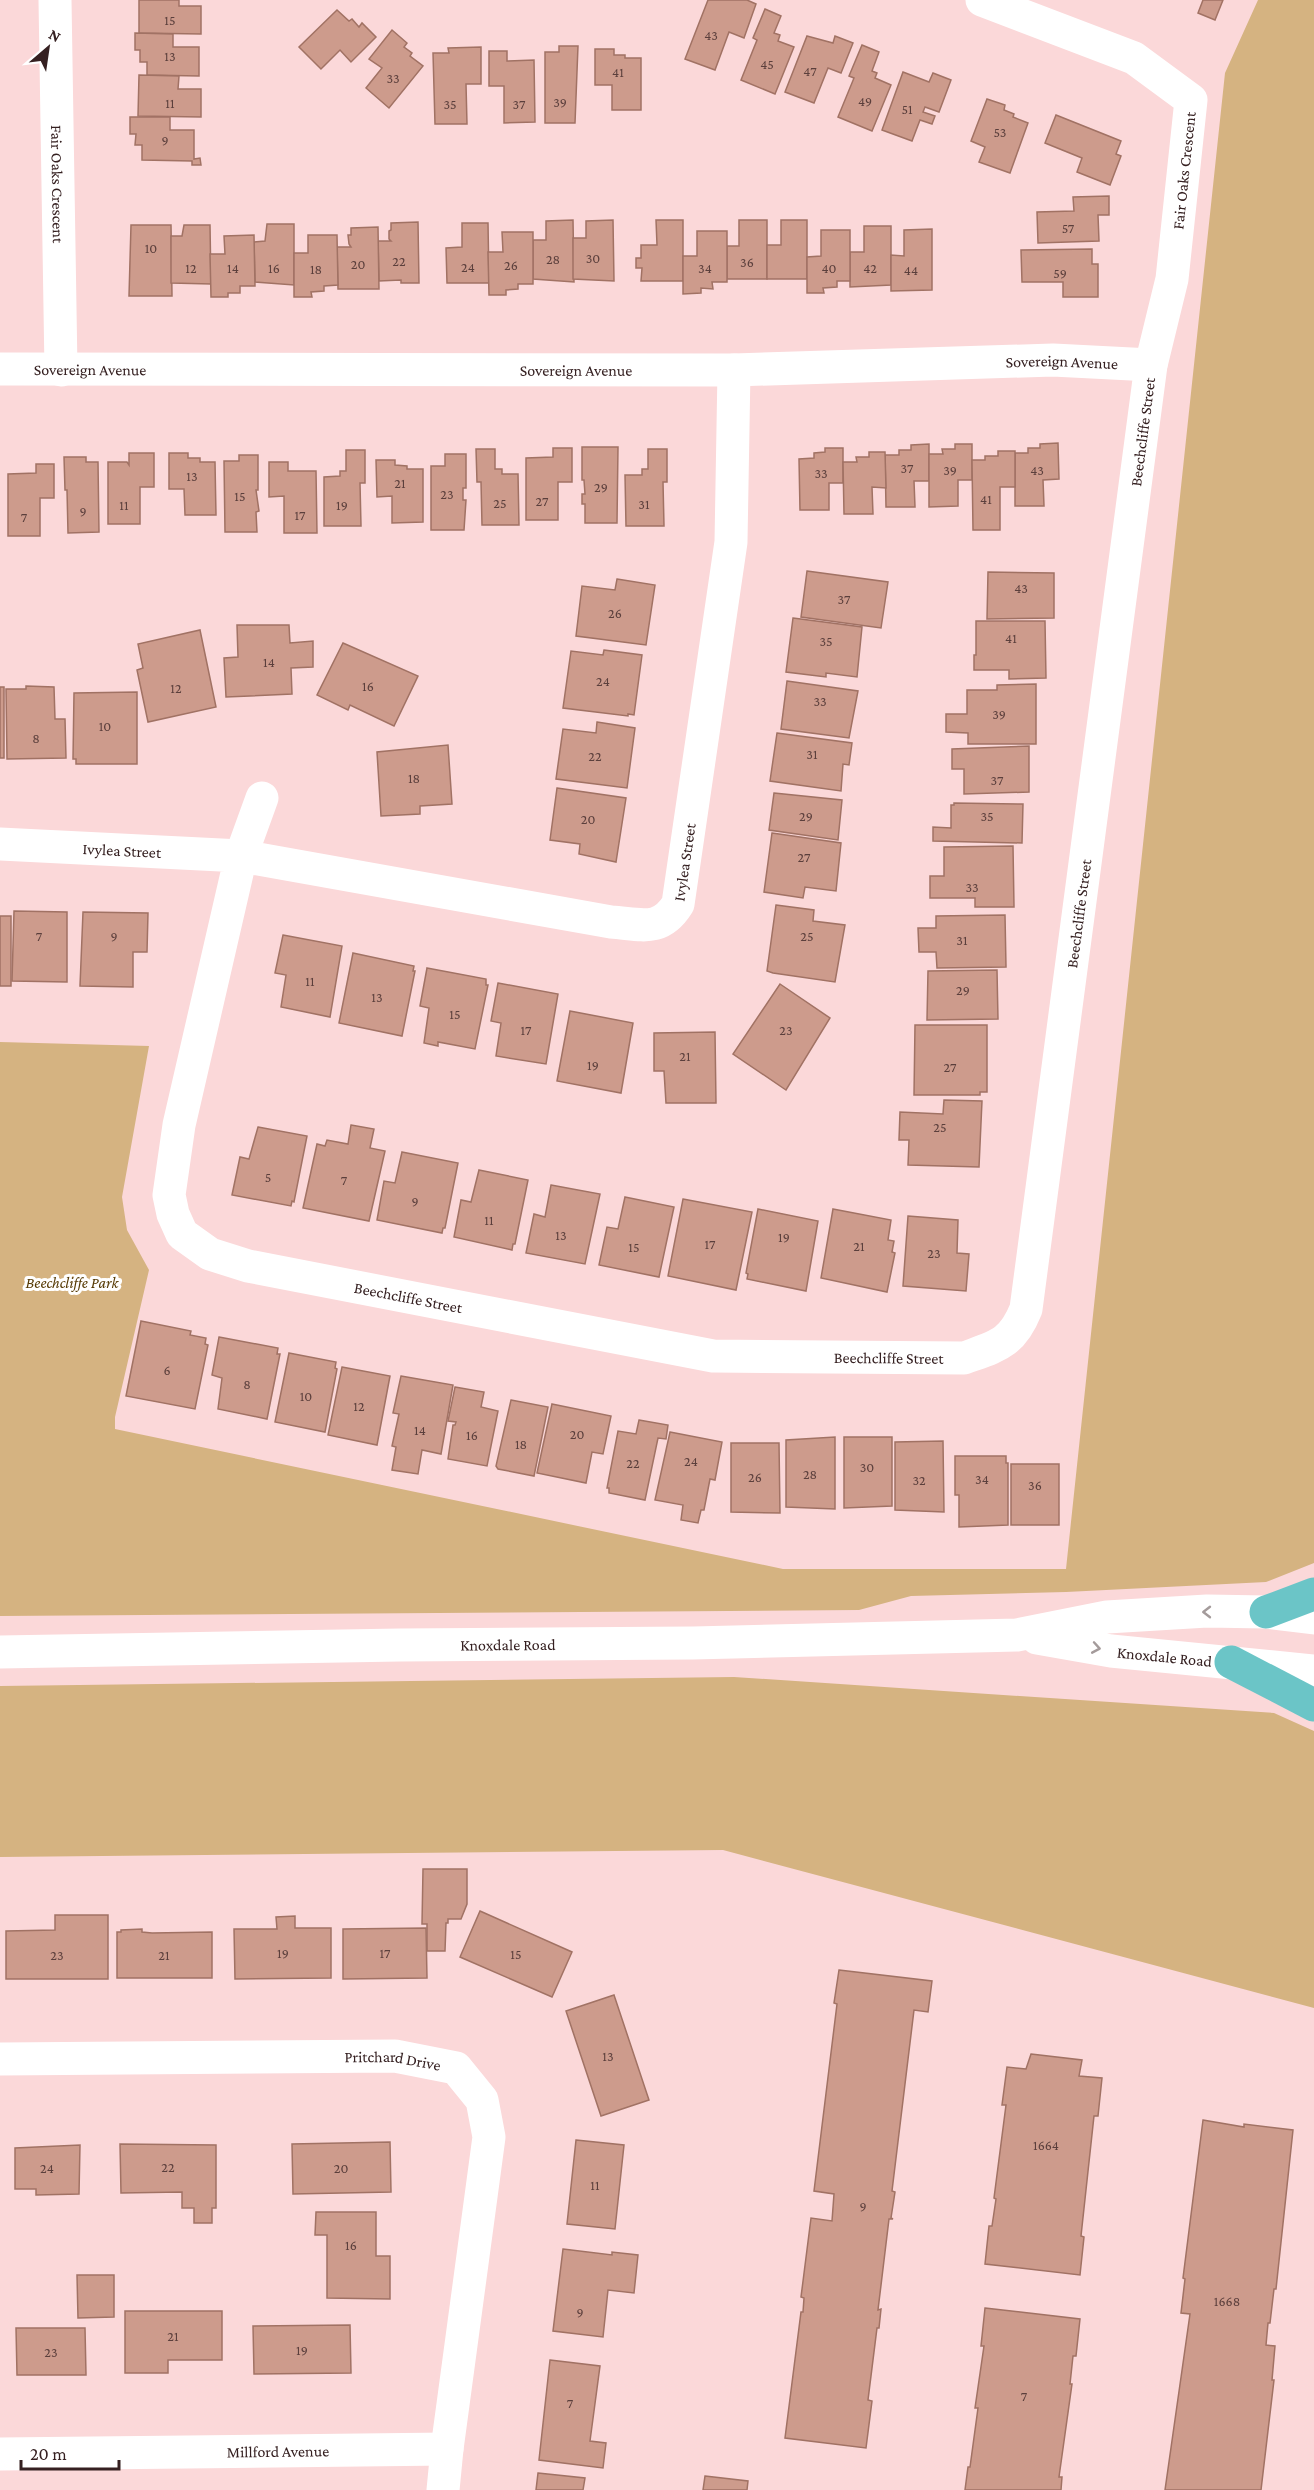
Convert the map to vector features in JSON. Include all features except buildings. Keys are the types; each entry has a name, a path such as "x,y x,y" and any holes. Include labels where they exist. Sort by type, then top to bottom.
{"main road":[{"path":"1266,1612 1314,1594"},
{"path":"1231,1662 1314,1705"}],"street":[{"name":"Fair Oaks Crescent","path":"55,0 61,370"},
{"name":"Fair Oaks Crescent","path":"982,0 1134,58 1191,100 1172,279 1151,365"},
{"name":"Sovereign Avenue","path":"0,369 734,370 1053,360 1151,365"},
{"name":"Beechcliffe Street","path":"241,856 179,1125 169,1195 173,1214 182,1234 210,1254 248,1266 713,1356 964,1358 1000,1345 1018,1329 1026,1309 1151,365"},
{"name":"Ivylea Street","path":"0,844 241,856 611,922 654,925 669,919 678,904 731,542 734,370"},
{"path":"241,856 262,798"},
{"name":"Knoxdale Road","path":"0,1652 1017,1635 1107,1617 1207,1611 1266,1612 1314,1618"},
{"name":"Knoxdale Road","path":"1017,1635 1111,1651 1314,1671"},
{"name":"Pritchard Drive","path":"0,2059 395,2056 456,2067 482,2100 489,2137 443,2490"},
{"name":"Millford Avenue","path":"0,2454 447,2449"}],"green space":[{"name":"Beechcliffe Park","path":"1258,0 1314,0 1314,1563 1266,1582 1066,1592 911,1596 859,1610 0,1616 0,1042 149,1046 122,1197 127,1230 149,1270 115,1417 115,1429 783,1569 1066,1569 1225,73"},
{"path":"734,1677 1274,1713 1314,1731 1314,2008 723,1850 0,1857 0,1686"}]}
